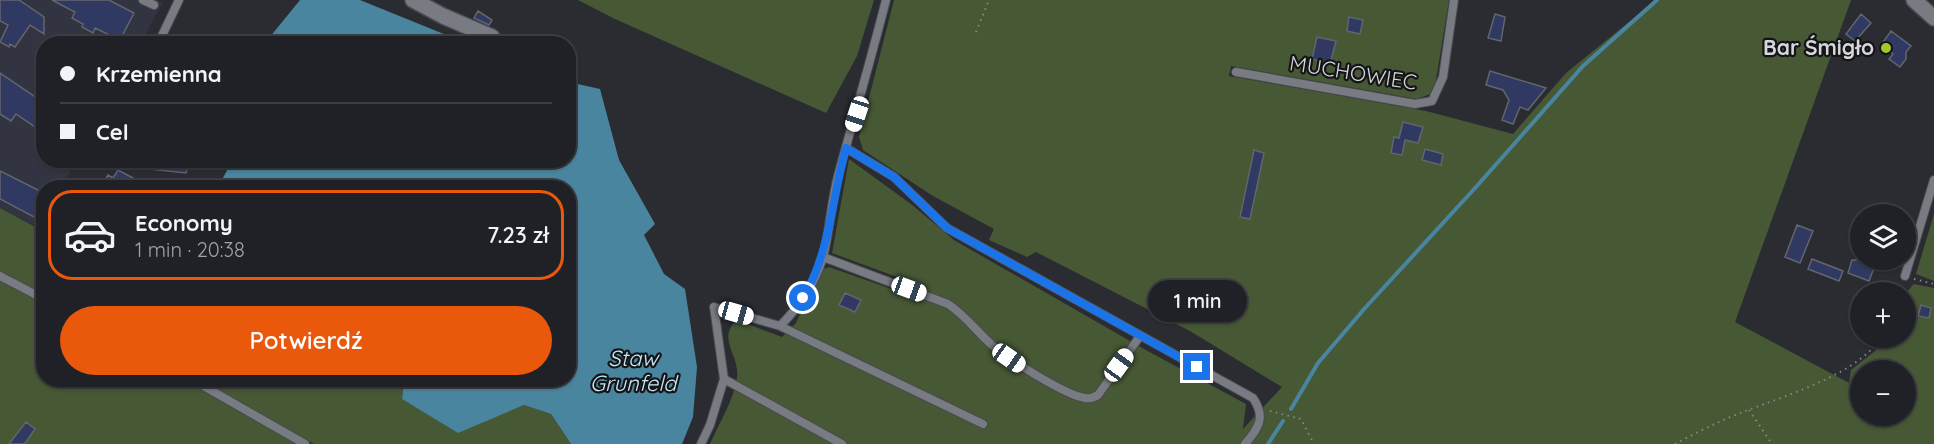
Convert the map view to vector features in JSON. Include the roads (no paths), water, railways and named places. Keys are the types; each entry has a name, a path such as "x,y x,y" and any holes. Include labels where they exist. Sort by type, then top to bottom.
{"street":[{"path":"413,0 442,16 490,36"},
{"path":"1914,0 1934,18"}],"lane":[{"path":"143,0 154,5"},
{"path":"162,36 178,0"},
{"path":"780,326 795,311 811,285 823,258 836,184 857,114 886,0"},
{"name":"MUCHOWIEC","path":"1236,72 1415,104 1432,101 1443,77 1454,0"},
{"path":"846,148 894,177 947,228 1253,398 1260,408 1261,415 1258,427 1245,444"},
{"path":"1905,276 1934,180"},
{"path":"823,258 948,304 958,310 995,348 1022,367 1082,398 1093,398 1098,395 1140,336"},
{"path":"0,276 36,295"},
{"path":"701,444 710,425 724,379 714,307 780,326 983,424"},
{"path":"724,379 842,444"},
{"path":"205,387 305,444"}],"water":[{"path":"300,0 360,0 449,36 271,36"},
{"name":"Staw Grunfeld","path":"576,84 600,89 619,160 655,224 644,235 664,274 685,289 697,367 693,417 682,444 571,444 551,414 524,405 458,433 402,399 403,387 576,387 576,180 222,180 228,168 576,168"}],"waterway":[{"path":"1291,409 1318,363 1365,308 1583,66 1657,0"},
{"path":"1268,444 1283,421"}],"place":[{"name":"Bar Śmigło","path":"1886,48"}]}
